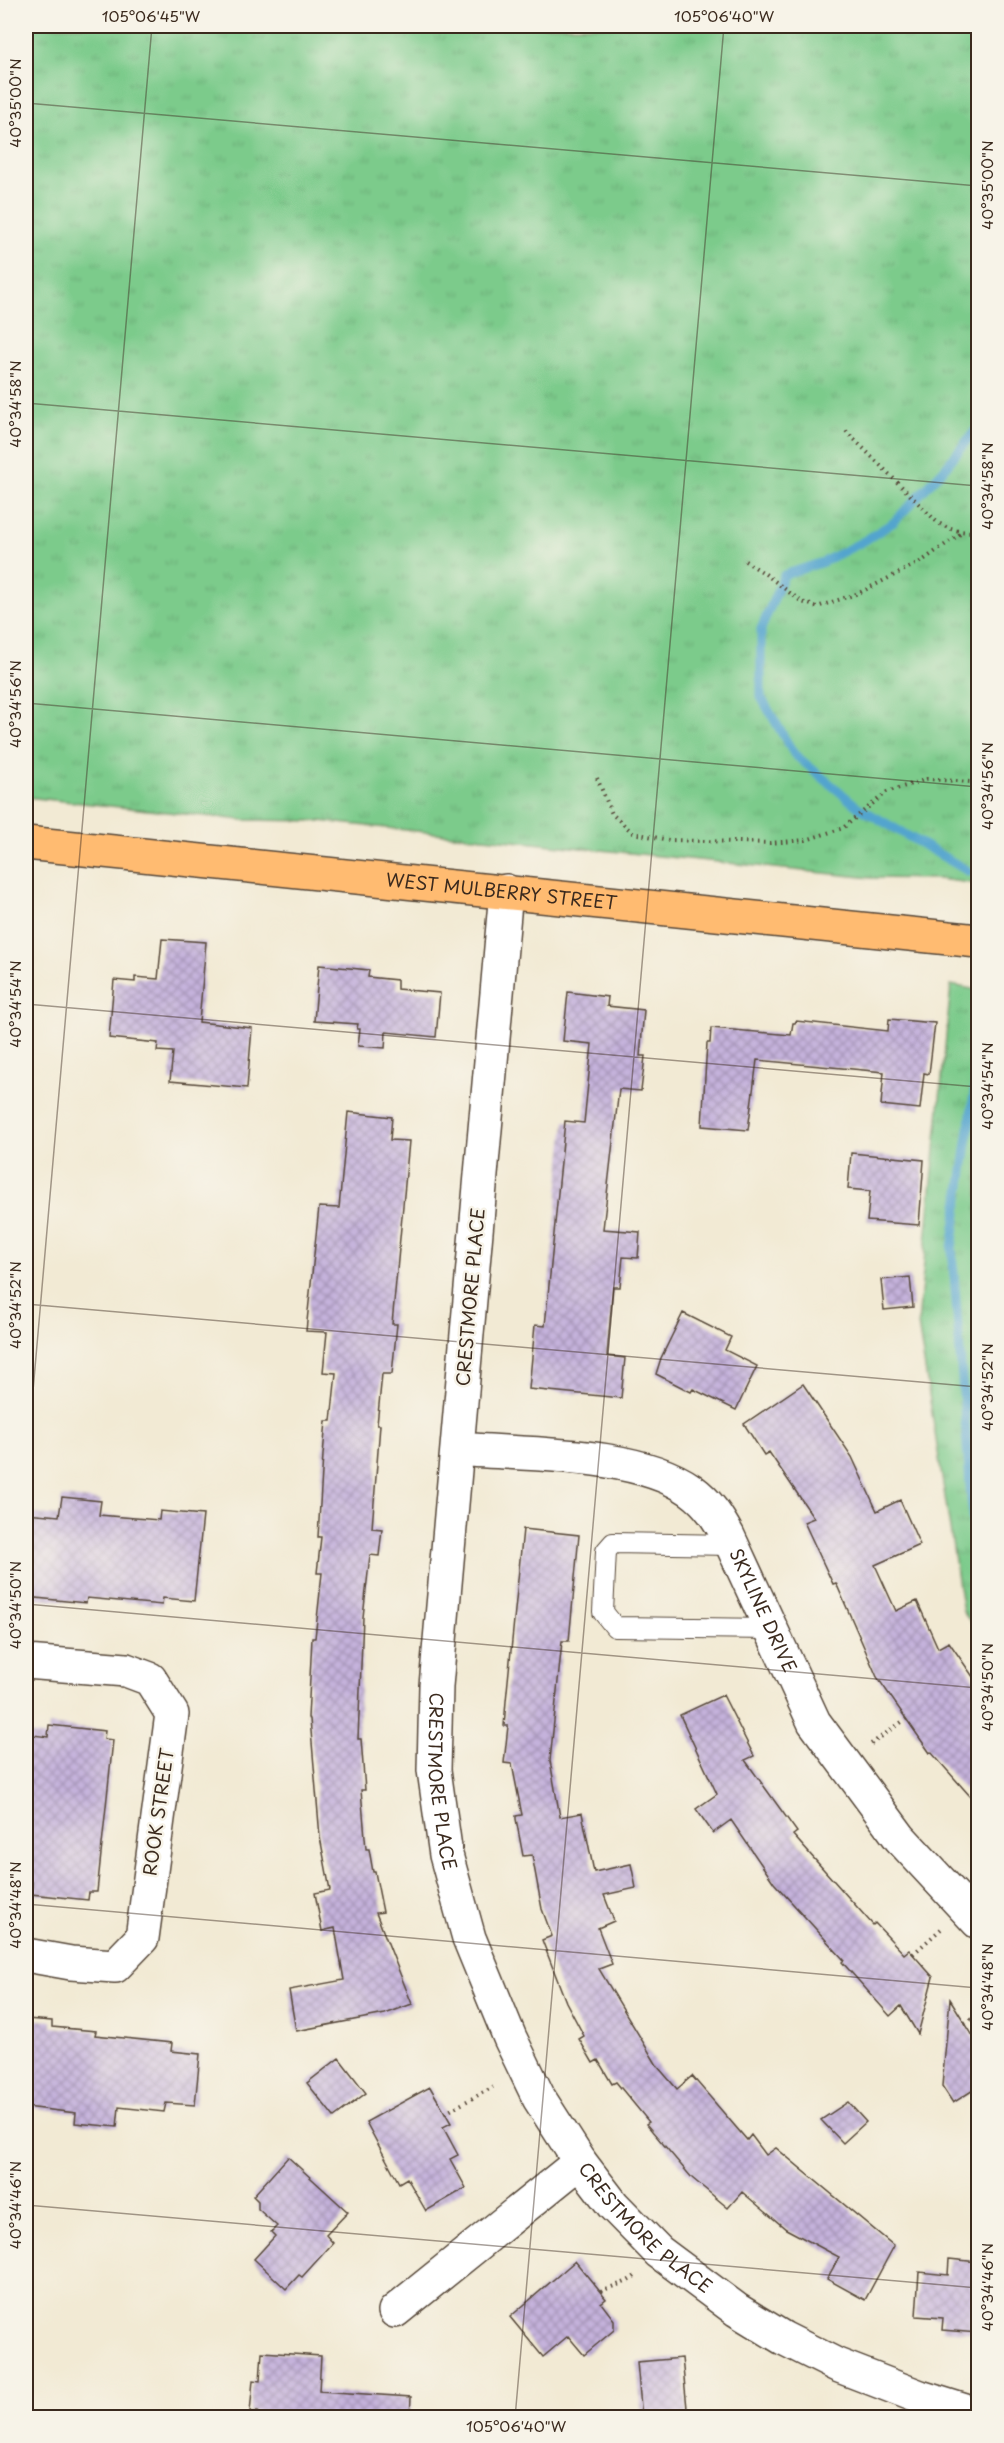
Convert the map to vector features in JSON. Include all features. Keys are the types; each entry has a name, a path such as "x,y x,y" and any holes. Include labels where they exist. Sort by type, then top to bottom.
{"main road":[{"name":"WEST MULBERRY STREET","path":"26,843 978,941"}],"street":[{"name":"CRESTMORE PLACE","path":"506,891 435,1717 434,1770 446,1855 469,1938 510,2038 539,2097 579,2162 613,2205 659,2252 737,2310 783,2338 837,2365 920,2397 978,2415"},
{"name":"SKYLINE DRIVE","path":"458,1449 595,1460 654,1472 690,1490 701,1499 714,1511 732,1545 814,1722 900,1838 978,1922"},
{"name":"ROOK STREET","path":"26,1662 126,1670 150,1678 172,1714 142,1938 115,1966 26,1955"},
{"path":"395,2311 579,2162"}],"lane":[{"path":"732,1545 613,1543 606,1551 603,1612 615,1627 771,1629"}],"path":[{"path":"846,431 901,488 945,528 963,532 978,532"},
{"path":"745,561 802,602 817,607 859,592 921,561 963,532"},
{"path":"597,778 612,814 633,833 669,840 770,843 806,840 843,828 887,792 927,779 971,782 978,780"},
{"path":"871,1744 906,1719"},
{"path":"913,1954 944,1926"},
{"path":"965,2024 978,2015"},
{"path":"445,2113 493,2087"},
{"path":"601,2292 608,2287 623,2285 640,2270"}],"green space":[{"path":"26,26 978,26 978,884 938,879 872,878 319,821 242,820 26,797"},
{"path":"951,985 978,990 978,1631 963,1612 918,1324"}],"building":[{"path":"162,939 206,942 199,1022 252,1028 247,1088 170,1081 173,1052 157,1051 158,1043 109,1038 114,980 135,982 135,977 158,979"},
{"path":"319,965 369,970 368,977 397,980 397,989 440,993 436,1037 386,1032 385,1048 358,1046 360,1029 357,1029 358,1024 314,1021"},
{"path":"568,992 608,997 607,1006 644,1010 640,1056 645,1056 641,1091 619,1089 603,1229 640,1232 638,1258 623,1257 620,1287 613,1287 607,1356 625,1358 621,1398 529,1389 535,1325 545,1326 565,1121 584,1123 592,1044 563,1041"},
{"path":"889,1019 935,1023 929,1074 924,1073 920,1109 881,1105 884,1072 757,1060 748,1130 702,1126 707,1043 710,1043 711,1028 791,1035 793,1023 796,1021 888,1031"},
{"path":"348,1112 392,1117 390,1140 409,1141 392,1324 397,1324 392,1374 382,1374 377,1425 380,1425 372,1528 382,1529 379,1556 370,1555 363,1617 358,1739 361,1739 365,1790 361,1790 366,1849 369,1849 383,1912 376,1913 412,2004 385,2014 296,2031 289,1990 344,1980 335,1928 322,1931 315,1893 330,1890 320,1837 310,1719 308,1718 312,1638 315,1638 322,1573 317,1573 321,1537 318,1537 323,1455 326,1421 331,1421 336,1373 323,1372 327,1332 306,1331 319,1207 339,1208"},
{"path":"851,1153 924,1160 919,1225 867,1221 870,1191 848,1189"},
{"path":"910,1277 913,1307 884,1310 881,1280"},
{"path":"683,1313 731,1337 725,1350 757,1366 736,1410 693,1389 691,1392 656,1374 661,1358"},
{"path":"803,1384 852,1457 877,1511 900,1500 920,1545 875,1565 896,1611 917,1601 938,1648 949,1642 978,1684 978,1805 930,1753 877,1677 836,1583 833,1584 804,1522 814,1518 769,1452 764,1455 744,1424"},
{"path":"62,1497 101,1501 99,1515 159,1520 160,1511 203,1515 194,1601 163,1598 162,1605 87,1598 86,1603 26,1597 26,1513 59,1516"},
{"path":"523,1529 579,1535 569,1641 562,1641 550,1761 560,1817 582,1813 594,1872 631,1864 636,1888 604,1895 614,1921 598,1928 612,1964 599,1969 658,2067 677,2089 692,2076 747,2140 751,2135 766,2155 776,2148 894,2246 865,2300 827,2279 839,2257 786,2229 742,2192 728,2208 692,2178 646,2124 649,2122 616,2082 612,2084 598,2060 593,2063 579,2039 584,2036 566,2002 542,1940 552,1936 542,1909 532,1855 523,1856 516,1819 516,1816 522,1815 512,1764 504,1763 508,1726 504,1726 506,1701"},
{"path":"723,1695 754,1756 745,1760 797,1832 793,1835 873,1925 875,1923 904,1954 909,1950 933,1977 918,2034 901,2006 890,2016 842,1962 844,1960 774,1883 731,1820 713,1833 696,1809 717,1794 680,1715"},
{"path":"49,1725 105,1731 104,1739 113,1740 97,1892 89,1892 88,1900 31,1894 32,1882 26,1882 26,1734 48,1737"},
{"path":"950,1999 978,2044 978,2087 953,2103 942,2086"},
{"path":"26,2019 52,2021 52,2027 96,2031 95,2035 172,2043 171,2051 200,2054 195,2105 166,2103 164,2112 119,2107 117,2127 75,2123 76,2113 26,2107"},
{"path":"339,2058 366,2093 334,2117 307,2083"},
{"path":"430,2087 451,2123 443,2127 458,2155 450,2159 466,2188 426,2211 407,2178 399,2183 366,2122"},
{"path":"848,2102 866,2122 843,2143 821,2120"},
{"path":"288,2157 348,2212 326,2235 333,2243 302,2277 299,2275 286,2289 254,2259 275,2236 271,2232 277,2226 258,2209 258,2201 253,2196"},
{"path":"949,2259 978,2262 978,2333 942,2330 943,2318 916,2316 919,2272 948,2275"},
{"path":"575,2261 606,2299 601,2303 614,2320 614,2330 584,2355 568,2336 543,2357 510,2317"},
{"path":"262,2352 321,2356 319,2391 411,2397 410,2418 258,2418 258,2412 250,2412 253,2380 260,2381"},
{"path":"682,2358 688,2418 642,2418 637,2362"}],"waterway":[{"path":"968,871 858,807 794,754 761,697 761,629 784,575 823,562 864,541 894,522 944,469 978,427"},
{"path":"978,1066 952,1248 975,1550 978,1561"}]}
